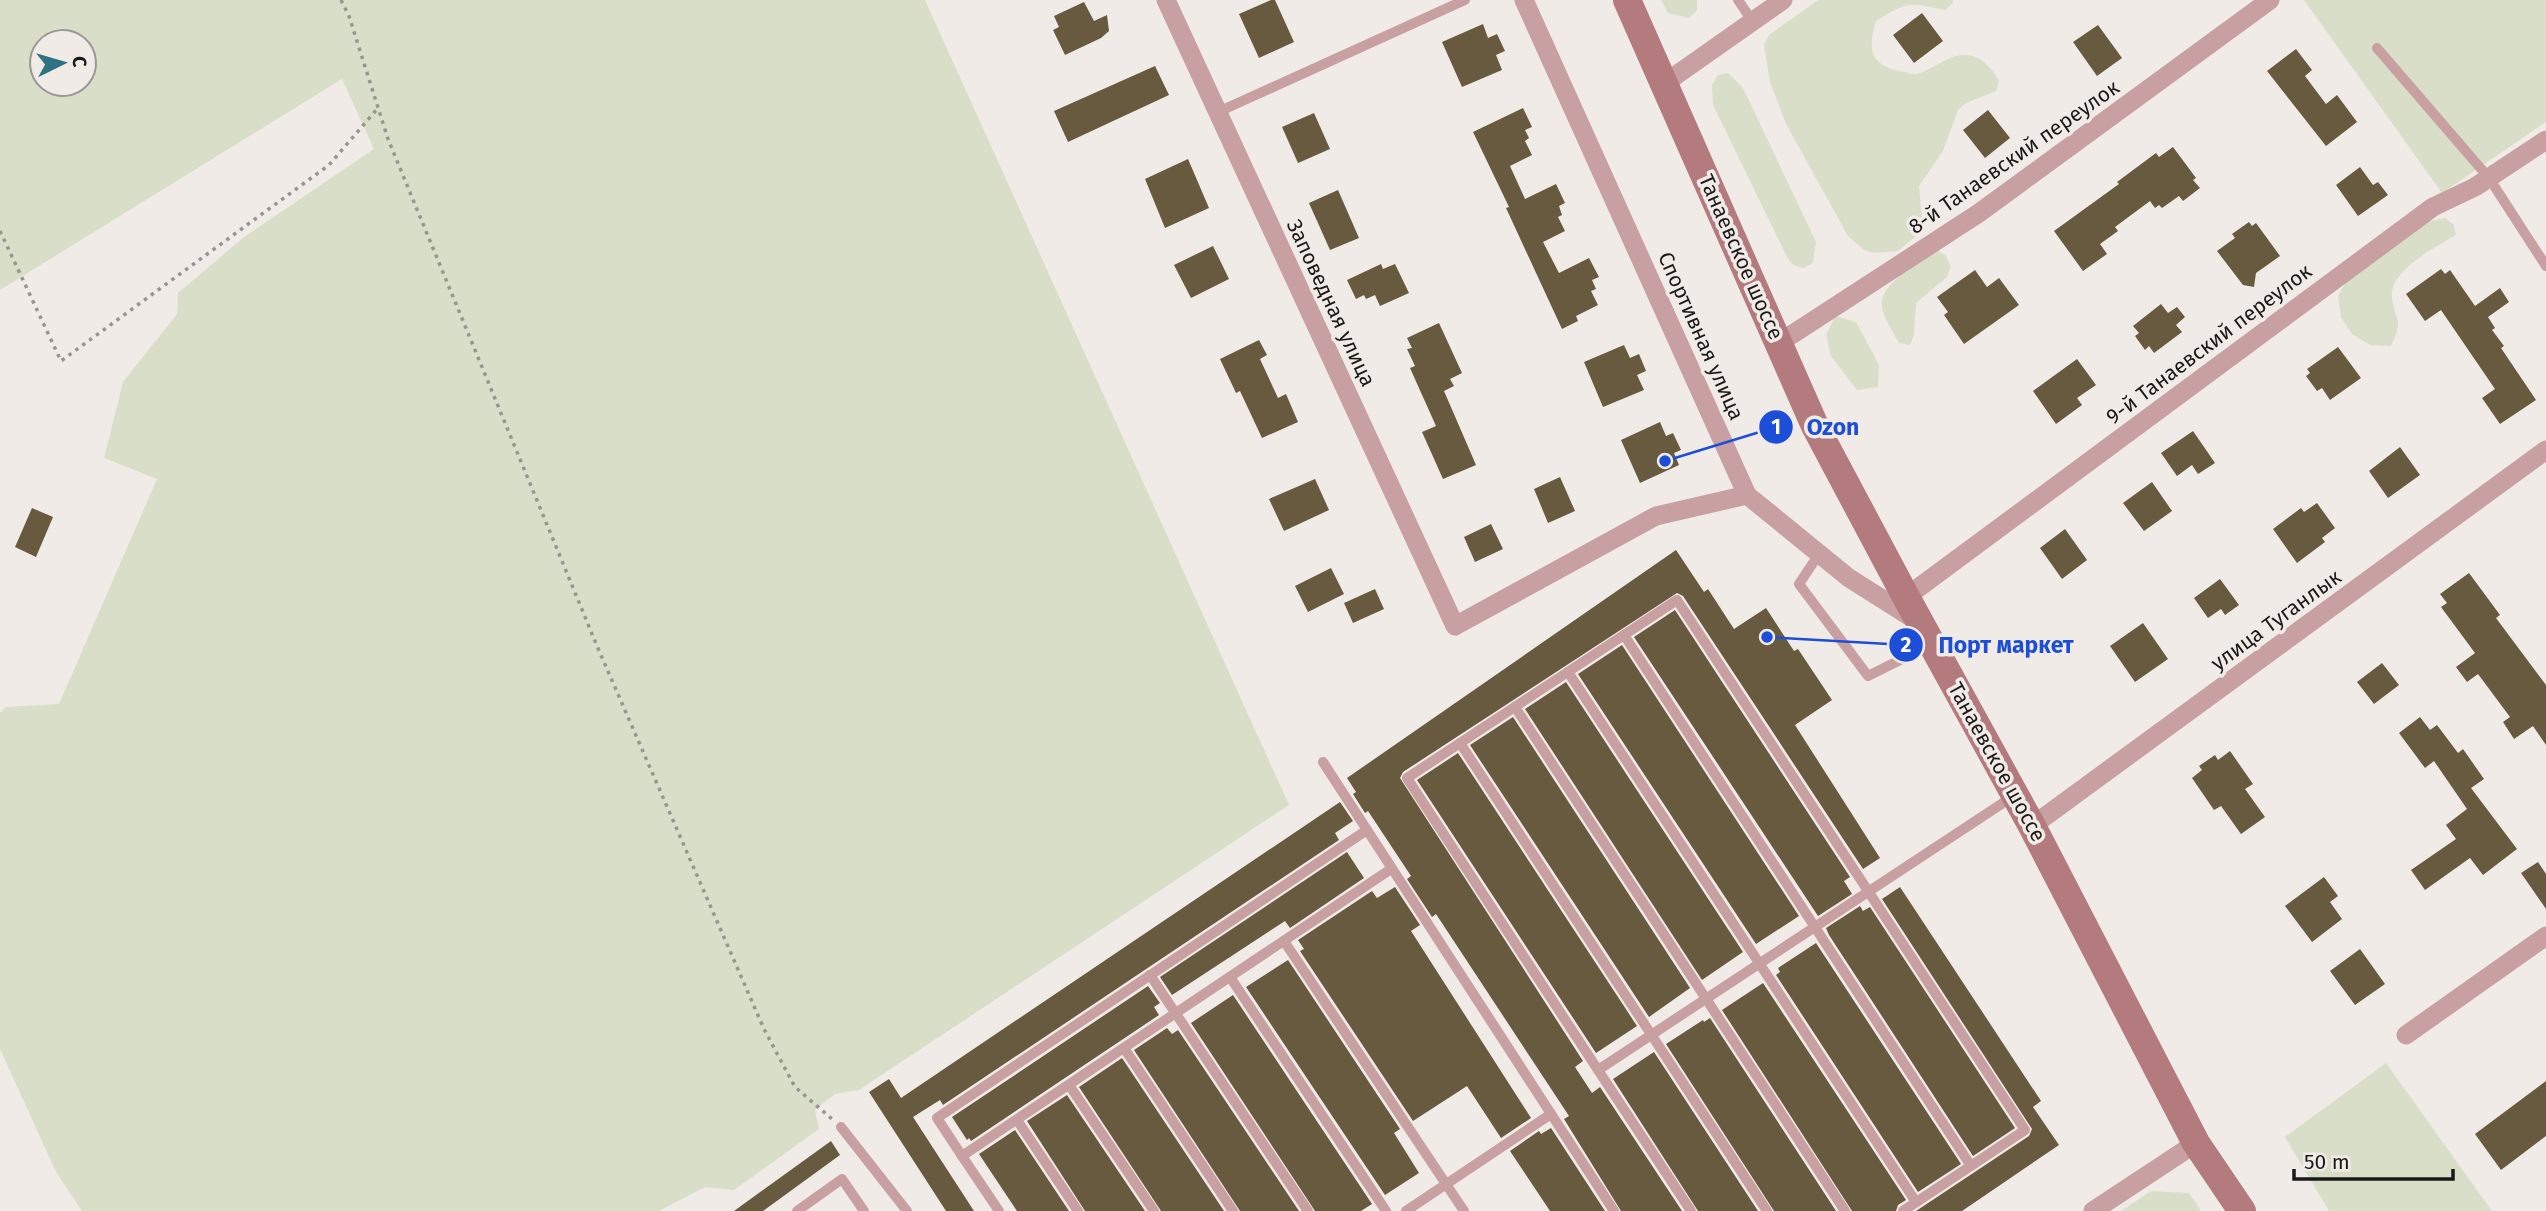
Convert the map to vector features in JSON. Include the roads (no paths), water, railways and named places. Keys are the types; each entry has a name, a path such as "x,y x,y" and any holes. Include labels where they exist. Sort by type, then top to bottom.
{"street":[{"name":"Заповедная улица","path":"1166,0 1455,626 1656,516 1747,495"},
{"name":"Спортивная улица","path":"1524,0 1747,495 1849,578 1926,633"},
{"name":"Танаевское шоссе","path":"1628,0 1815,426 2032,826 2196,1143 2242,1211"},
{"path":"1664,83 1783,0"},
{"name":"8-й Танаевский переулок","path":"1779,343 1979,212 2270,0"},
{"name":"9-й Танаевский переулок","path":"1906,597 2432,206 2475,187 2546,140"},
{"name":"улица Туганлык","path":"2032,826 2546,450"},
{"path":"2406,1035 2546,936"},
{"path":"2093,1211 2196,1143"}],"lane":[{"path":"1218,111 1465,0"},
{"path":"1738,0 1754,22"},
{"path":"2376,48 2489,178 2546,266"},
{"path":"1819,554 1799,584 1868,676 1926,633"},
{"path":"1691,1211 1407,778 1677,600 2025,1130 1903,1211"},
{"path":"1624,635 1971,1166"},
{"path":"1568,672 1916,1202"},
{"path":"1514,707 1845,1211"},
{"path":"1460,743 1767,1211"},
{"path":"1322,762 1614,1211"},
{"path":"1598,1070 2015,795"},
{"path":"999,1211 937,1118 1367,830"},
{"path":"962,1156 1391,869"},
{"path":"1283,941 1464,1211"},
{"path":"1150,975 1308,1211"},
{"path":"1230,977 1386,1211"},
{"path":"1124,1048 1233,1211"},
{"path":"1069,1084 1154,1211"},
{"path":"1406,1211 1551,1114"},
{"path":"1017,1120 1077,1211"},
{"path":"841,1127 907,1211"},
{"path":"797,1211 842,1179 864,1211"}],"place":[{"name":"Ozon","path":"1665,461"},
{"name":"Порт маркет","path":"1767,637"}]}
